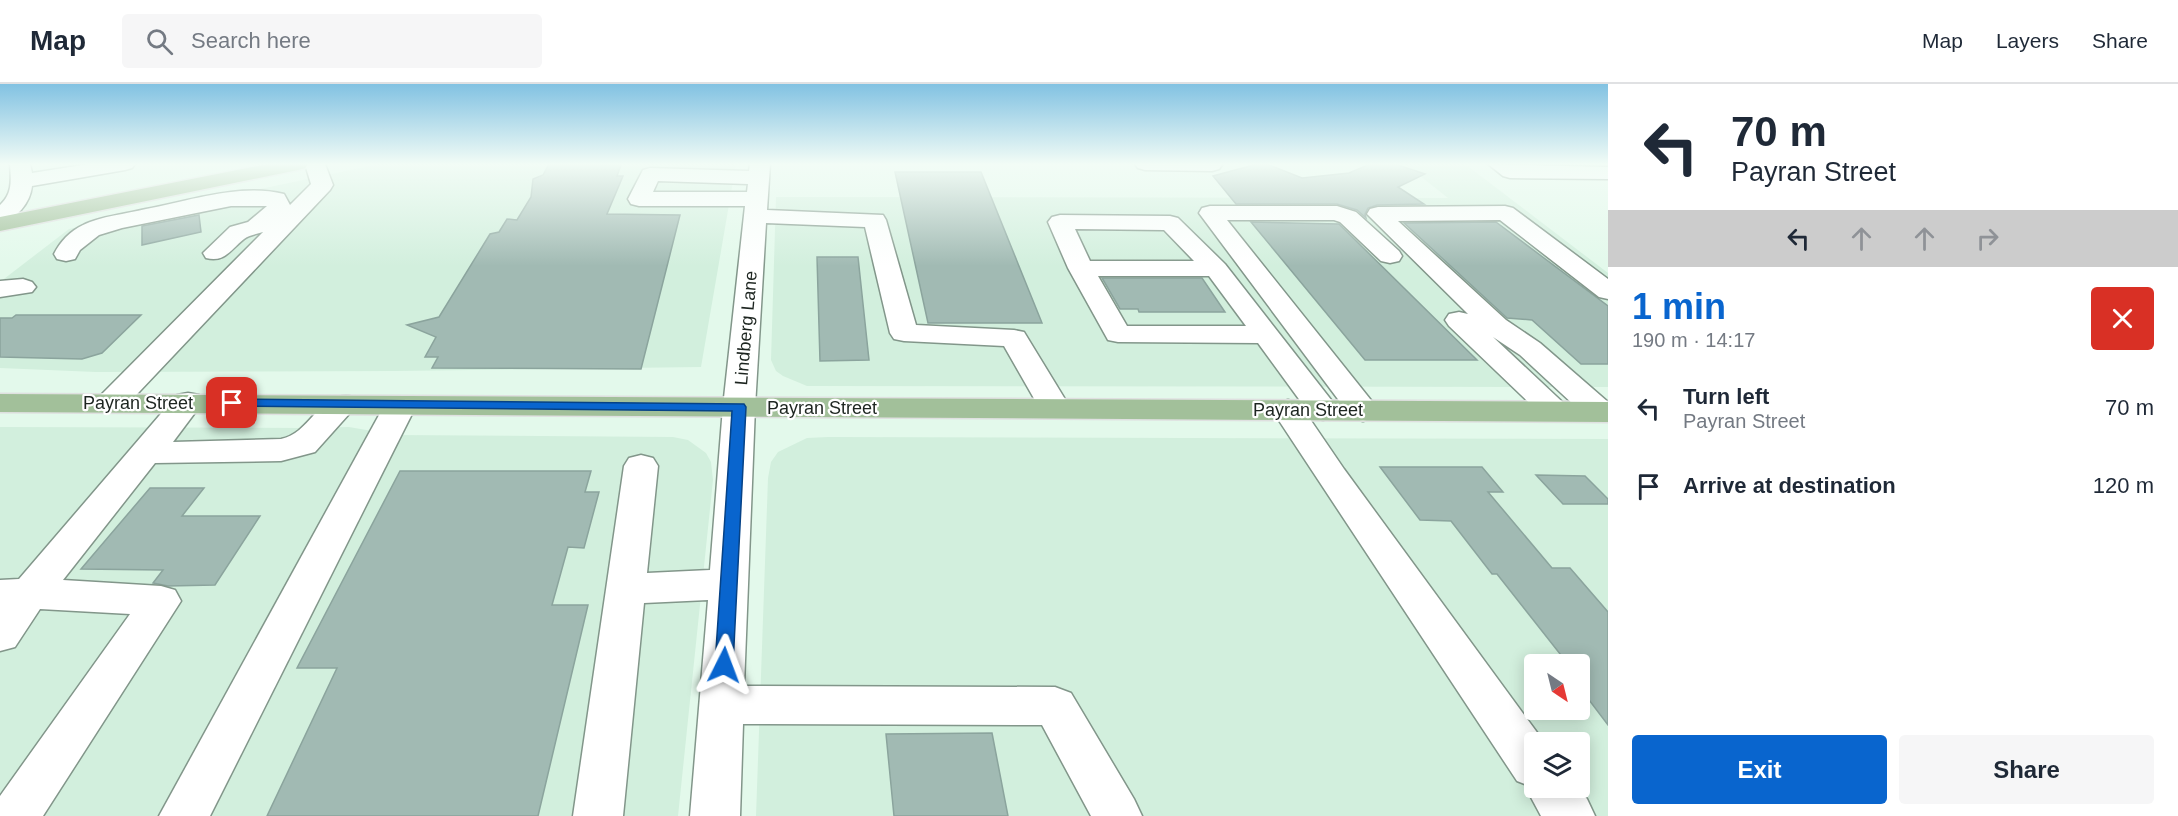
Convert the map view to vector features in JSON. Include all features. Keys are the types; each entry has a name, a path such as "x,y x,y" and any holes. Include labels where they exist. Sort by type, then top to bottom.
{"main road":[{"path":"0,224 120,198"},
{"name":"Payran Street","path":"0,403 188,402 399,406 1604,412"}],"street":[{"path":"0,216 16,204 18,198"},
{"path":"111,403 309,198"},
{"name":"Lindberg Lane","path":"715,816 739,407 757,198"},
{"path":"793,198 875,220 903,333 1014,338 1055,409"},
{"path":"66,254 70,246 91,231 118,222 231,199 276,199 280,206 256,227 238,232 215,253"},
{"path":"1363,411 1210,213 1337,213 1348,217 1556,411"},
{"path":"1604,412 1530,349 1496,326 1378,214 1505,213 1608,291"},
{"path":"1267,335 1118,334 1081,268 1060,222 1170,223 1216,269 1267,335 1305,410 1332,477 1524,752"},
{"path":"1081,268 1216,269"},
{"path":"0,635 15,594 146,453 188,402"},
{"path":"146,453 281,450 303,445 343,404"},
{"path":"184,816 399,406"},
{"path":"598,816 641,466"},
{"path":"626,590 729,584"},
{"path":"15,594 161,601 15,816"},
{"path":"721,705 1055,706 1117,816"},
{"path":"1557,798 1570,816"}],"shaded area":[{"path":"216,198 730,198 701,367 96,372 0,368 0,282 69,229"},
{"path":"776,198 1510,198 1608,273 1608,387 807,386 776,371 771,360"},
{"path":"0,427 349,427 395,435 673,437 688,440 706,453 711,462 713,480 678,816 0,816"},
{"path":"828,437 1608,439 1608,816 756,816 768,478 771,462 778,452 807,438"}],"building":[{"path":"530,198 614,198 607,214 680,215 641,369 432,368 438,357 425,357 436,337 407,325 439,317 490,234 499,232 507,219 517,220"},
{"path":"901,198 992,198 1042,323 928,323"},
{"path":"1231,198 1415,198 1424,204 1377,205 1368,208 1366,218 1357,210 1337,204 1236,204"},
{"path":"199,215 201,232 142,245 142,226"},
{"path":"1251,222 1339,224 1477,360 1365,360"},
{"path":"1496,222 1608,306 1608,364 1581,364 1532,320 1507,318 1404,223"},
{"path":"817,257 858,257 869,360 820,361"},
{"path":"1102,278 1202,278 1225,312 1139,312 1138,309 1120,309"},
{"path":"16,315 141,315 102,353 82,359 0,357 0,318 12,318"},
{"path":"1380,467 1482,467 1503,492 1488,492 1552,568 1570,568 1608,612 1608,725 1590,701 1590,654 1560,654 1497,574 1492,574 1451,521 1420,520"},
{"path":"400,471 591,471 585,492 599,492 584,548 568,547 552,605 588,605 538,816 267,816 337,668 297,668"},
{"path":"1536,475 1585,476 1608,499 1608,504 1563,504"},
{"path":"150,488 204,488 182,516 260,516 215,585 168,586 153,583 163,570 81,569"},
{"path":"992,733 1008,816 894,816 886,734"}],"route":[{"path":"232,403 739,407 724,665"}]}
